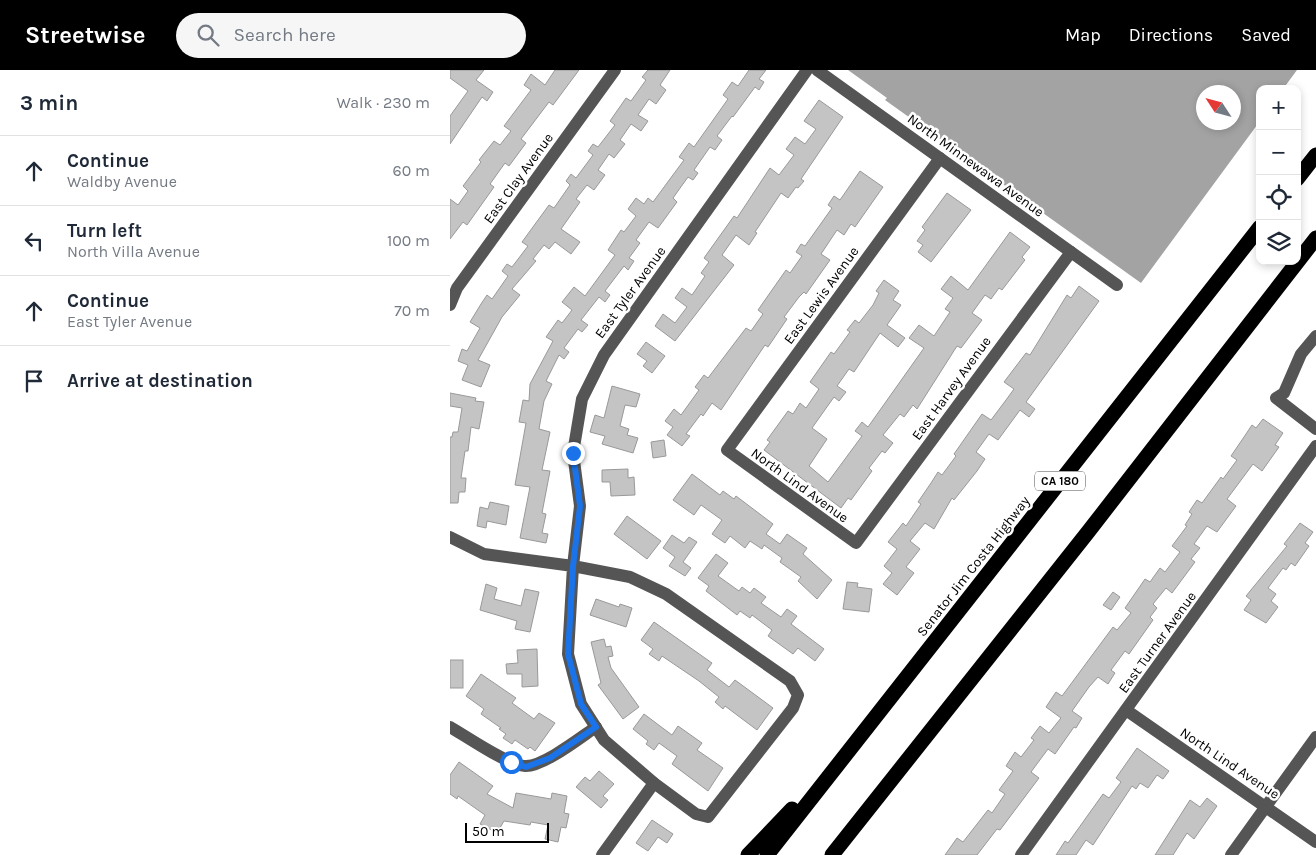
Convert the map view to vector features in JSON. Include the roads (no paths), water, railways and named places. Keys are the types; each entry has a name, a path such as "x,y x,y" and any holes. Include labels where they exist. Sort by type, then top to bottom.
{"highway":[{"path":"1300,175 1316,155"},
{"name":"Senator Jim Costa Highway","path":"767,855 1256,231"},
{"path":"832,855 1094,524 1316,238"},
{"path":"748,855 861,734"}],"street":[{"name":"East Clay Avenue","path":"450,306 457,288 615,70"},
{"name":"East Tyler Avenue","path":"573,566 630,577 666,594 790,681 798,694 793,708 708,818 696,814 604,740 581,704 568,654 573,566 580,506 573,453 582,399 604,354 807,70"},
{"name":"North Minnewawa Avenue","path":"817,70 1117,284"},
{"name":"East Lewis Avenue","path":"727,450 940,158"},
{"name":"East Harvey Avenue","path":"856,543 1071,252"},
{"path":"1316,336 1301,354 1284,393 1276,398 1316,429"},
{"name":"East Turner Avenue","path":"1021,855 1316,446"},
{"name":"North Lind Avenue","path":"727,450 856,543"},
{"path":"450,537 484,554 573,566"},
{"name":"North Lind Avenue","path":"1126,710 1267,806 1316,842"},
{"path":"450,727 511,762 526,767 550,758 596,727"},
{"path":"1231,855 1316,737"},
{"path":"602,855 654,782"}]}
